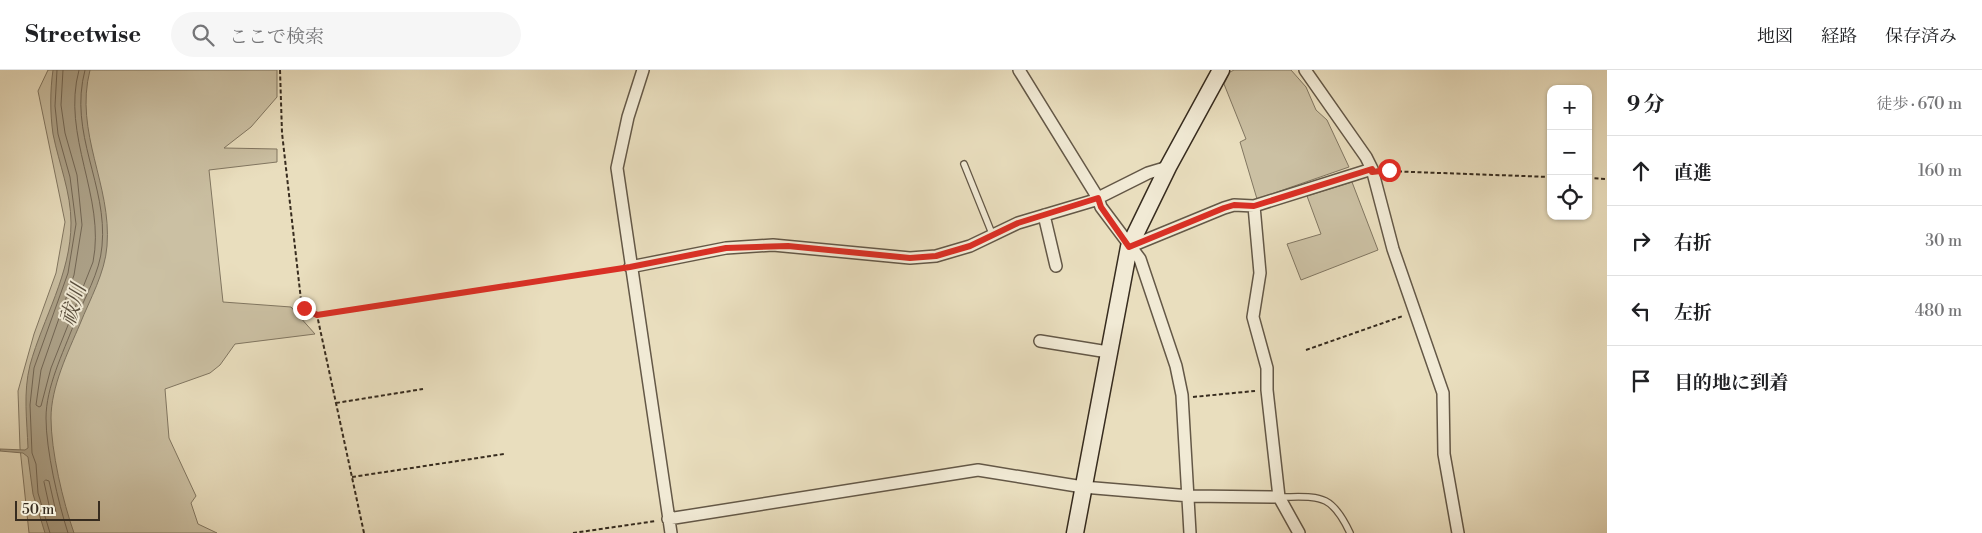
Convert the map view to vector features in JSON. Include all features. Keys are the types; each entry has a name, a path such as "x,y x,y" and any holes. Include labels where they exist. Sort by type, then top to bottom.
{"street":[{"path":"643,70 628,116 617,162 630,267 671,533"},
{"path":"1019,70 1098,198 1101,207 1129,247 1140,259 1166,331 1182,398 1190,496 1190,533"},
{"path":"1075,533 1129,247 1168,167 1221,70"},
{"path":"1305,70 1366,157 1372,170 1393,249 1443,393 1444,454 1458,533"},
{"path":"630,267 726,248 773,245 924,258 961,250 1018,223 1098,198 1148,173 1168,167"},
{"path":"1129,247 1224,208 1234,205 1254,206 1372,170"},
{"path":"1254,206 1260,273 1253,317 1267,368 1279,497 1299,533"},
{"path":"1044,215 1056,266"},
{"path":"1040,341 1108,352"},
{"path":"668,519 978,470 1083,487 1190,496 1279,497"}],"lane":[{"path":"964,164 993,236"},
{"path":"1279,497 1316,497 1332,503 1350,533"}],"path":[{"path":"280,70 282,133 301,300 304,308 317,315 630,267"},
{"path":"1372,170 1547,177"},
{"path":"1592,178 1607,179"},
{"path":"1306,350 1415,312"},
{"path":"317,315 364,533"},
{"path":"336,403 423,388"},
{"path":"1182,398 1268,390"},
{"path":"352,477 504,454"},
{"path":"573,533 668,519"}],"shaded area":[{"path":"48,70 277,70 277,97 251,127 224,148 277,149 277,162 209,170 223,302 291,307 315,334 235,344 220,365 210,373 165,389 169,438 196,496 191,503 198,524 217,533 29,533 20,448 18,391 34,334 56,273 65,222 38,91"},
{"path":"1234,70 1291,70 1306,87 1316,110 1327,120 1349,167 1257,199 1240,142 1246,139 1224,84 1230,72"},
{"path":"1352,182 1378,250 1301,280 1287,244 1321,234 1307,196"}],"water":[{"name":"祓川","path":"53,70 90,70 86,93 87,116 107,224 107,246 103,266 61,370 52,406 51,418 55,461 74,533 45,533 33,494 28,457 23,453 0,451 0,449 25,450 28,448 26,406 30,365 61,278 70,242 69,200 52,126 51,94"}],"route":[{"path":"304,308 317,315 630,267 726,248 773,245 924,258 961,250 1018,223 1098,198 1101,207 1129,247 1234,205 1254,206 1372,169 1372,172 1389,170"}]}
